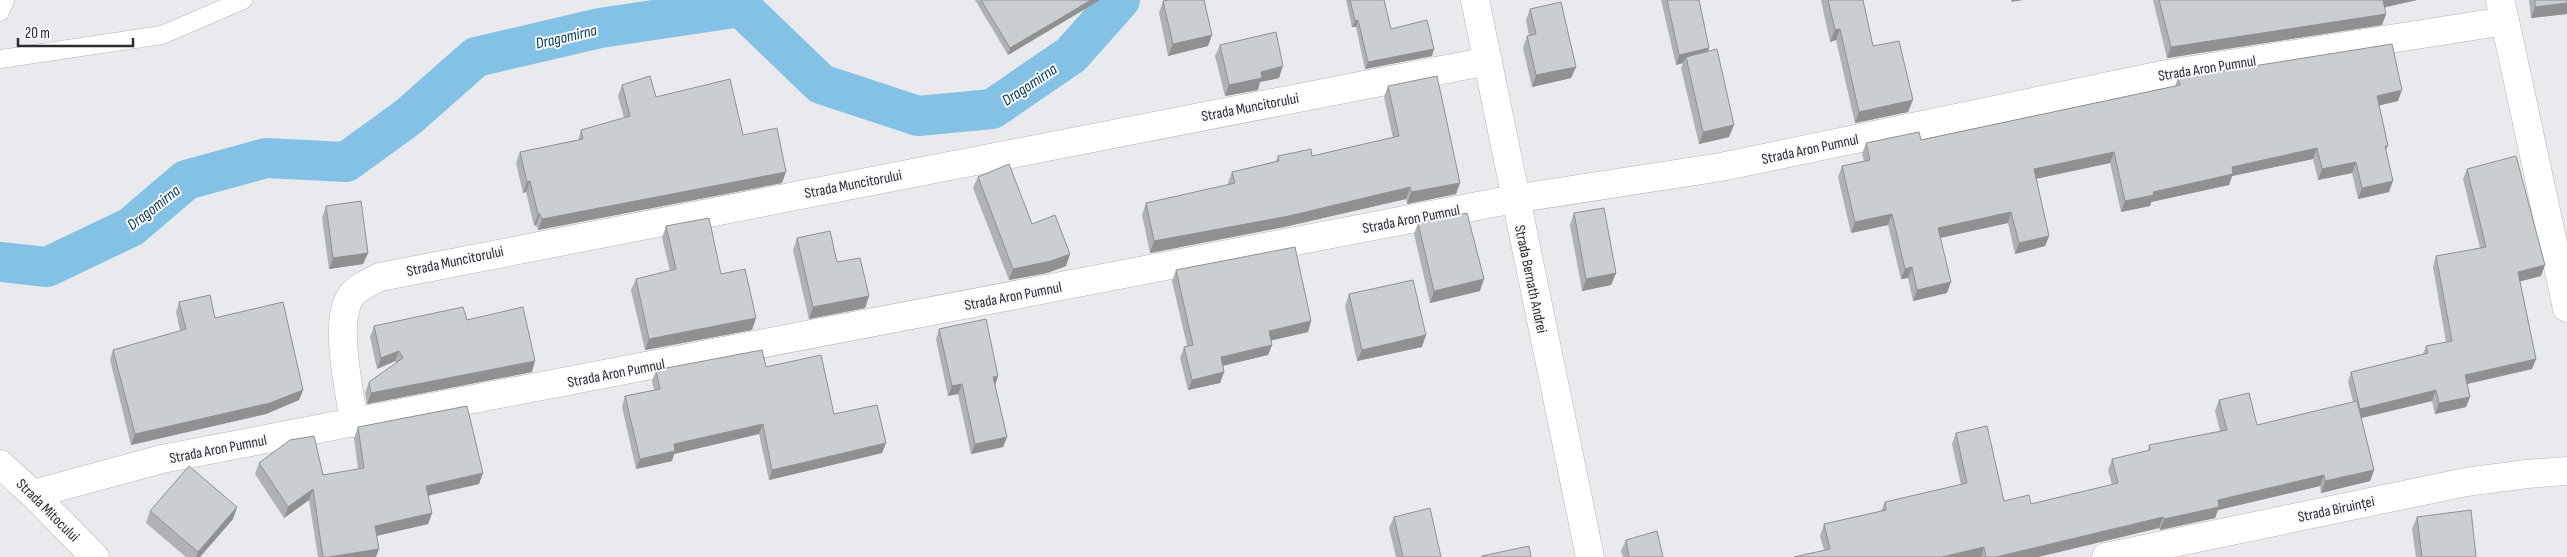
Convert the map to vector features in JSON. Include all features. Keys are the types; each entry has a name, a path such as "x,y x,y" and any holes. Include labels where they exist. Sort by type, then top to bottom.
{"street":[{"name":"Strada Bernath Andrei","path":"1480,1 1488,61 1514,199 1590,557"},
{"name":"Strada Aron Pumnul","path":"33,494 162,459 1514,199 1721,167 2166,74 2502,10 2567,308"},
{"name":"Strada Muncitorului","path":"354,423 343,334 343,312 352,295 364,284 380,277 458,260 1488,61"},
{"name":"Strada Mitocului","path":"0,464 33,494 95,557"},
{"name":"Strada Biruinței","path":"2106,557 2466,482 2567,471"}],"lane":[{"path":"0,12 4,0"},
{"path":"0,59 162,35 243,0"}],"building":[{"path":"981,0 1091,0 1010,48"},
{"path":"1204,0 1212,35 1173,44 1163,1"},
{"path":"1350,0 1384,0 1391,29 1427,20 1434,49 1368,62 1358,20 1355,21"},
{"path":"1667,0 1699,0 1709,48 1679,55"},
{"path":"1828,0 1863,0 1873,46 1899,41 1913,100 1859,112 1840,29 1835,30"},
{"path":"2159,0 2383,0 2386,14 2171,47"},
{"path":"2535,0 2567,0 2567,3 2535,7"},
{"path":"1561,2 1576,67 1536,75 1527,36 1536,34 1530,9"},
{"path":"1276,32 1283,66 1261,72 1262,78 1229,85 1220,45"},
{"path":"2392,44 2402,90 2377,96 2388,146 2385,146 2393,181 2362,188 2356,162 2322,169 2317,148 2232,167 2233,174 2153,192 2154,195 2125,201 2114,152 2034,169 2049,236 2019,243 2011,212 1938,228 1951,282 1917,290 1912,267 1905,269 1892,214 1855,222 1842,166 1870,160 1866,143 1919,132 1921,140 2180,85 2178,78"},
{"path":"1717,49 1734,125 1703,132 1686,57"},
{"path":"650,76 656,97 730,79 743,135 777,128 786,172 542,219 540,214 538,214 530,181 527,182 520,152 583,139 581,130 630,116 622,85"},
{"path":"1437,76 1460,183 1411,192 1410,187 1289,216 1154,241 1146,203 1235,183 1232,172 1279,161 1278,156 1311,149 1312,156 1399,136 1388,86"},
{"path":"2516,156 2545,265 2518,272 2536,359 2465,375 2470,397 2439,403 2436,390 2360,409 2351,372 2428,353 2426,346 2452,341 2436,256 2486,247 2467,169"},
{"path":"1009,164 1032,224 1055,215 1070,254 1051,261 1013,269 978,177"},
{"path":"361,201 368,253 333,258 326,206"},
{"path":"1604,208 1616,273 1586,279 1574,213"},
{"path":"1467,213 1484,279 1434,291 1418,223"},
{"path":"709,218 721,274 745,269 756,318 649,339 636,279 676,269 666,226"},
{"path":"830,231 837,262 860,258 869,296 813,307 797,238"},
{"path":"1295,247 1311,321 1269,331 1272,345 1221,357 1224,372 1192,380 1184,347 1193,345 1176,270"},
{"path":"1413,280 1426,335 1362,350 1349,294"},
{"path":"210,295 215,318 283,302 303,390 270,403 135,434 113,350 186,329 179,302"},
{"path":"463,307 467,320 523,307 535,361 371,393 369,382 403,358 399,351 381,358 374,326"},
{"path":"986,319 998,376 993,377 1007,437 975,444 962,384 952,386 939,329"},
{"path":"762,350 766,367 821,355 834,414 877,405 886,443 772,470 763,424 674,444 675,451 640,459 625,396 660,389 656,370"},
{"path":"2249,393 2257,425 2357,401 2374,470 2325,481 2324,475 2218,500 2219,507 2164,519 2163,517 1996,557 1986,557 1984,547 1942,557 1794,557 1830,549 1824,524 1886,510 1885,502 1967,483 1956,433 1987,426 2004,501 2029,495 2031,504 2118,483 2112,459 2150,450 2149,445 2227,430 2219,400"},
{"path":"467,406 483,473 426,486 432,513 375,526 379,549 323,557 313,489 288,507 259,463 290,440 314,436 323,475 364,468 358,427"},
{"path":"189,466 237,507 198,552 150,511"},
{"path":"1430,508 1441,557 1403,557 1394,517"},
{"path":"2471,510 2476,557 2422,557 2417,517"},
{"path":"1657,531 1663,557 1629,557 1626,540"},
{"path":"1529,546 1531,557 1482,557 1482,556"}],"waterway":[{"name":"Dragomirna","path":"0,262 47,267 131,227 186,180 266,158 346,162 408,117 476,57 600,28 741,7 821,84 918,116 992,109 1071,55 1120,0"}]}
